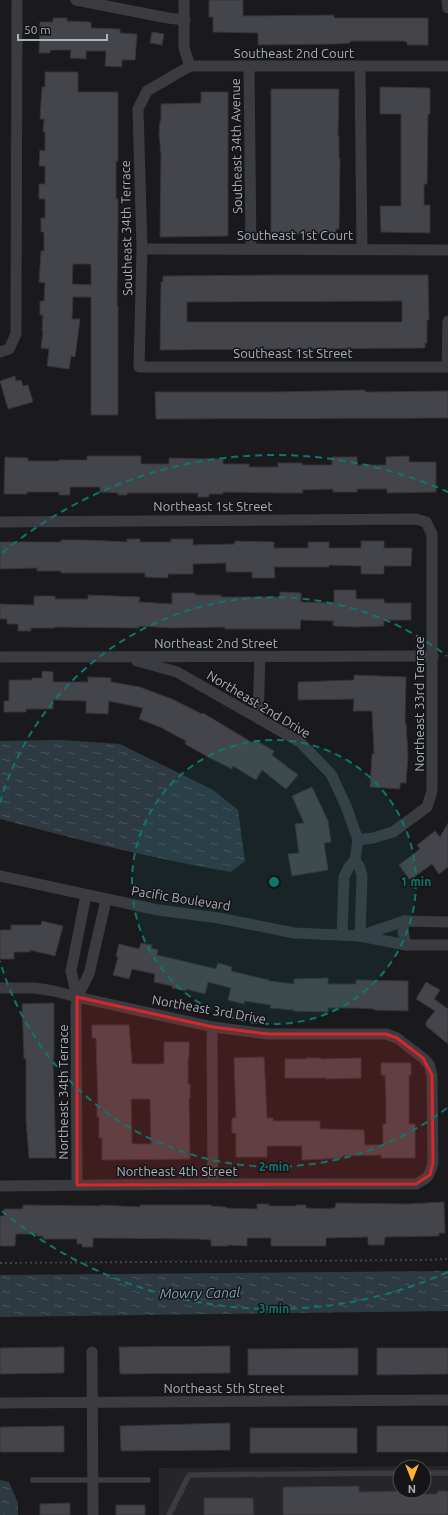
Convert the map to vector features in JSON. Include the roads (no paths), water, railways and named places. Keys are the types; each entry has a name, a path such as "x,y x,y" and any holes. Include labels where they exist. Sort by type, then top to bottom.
{"street":[{"path":"5,350 16,334 17,0"},
{"path":"76,0 185,20"},
{"path":"184,0 184,48 190,66"},
{"path":"447,0 448,8"},
{"name":"Southeast 2nd Court","path":"146,91 190,66 448,66"},
{"name":"Southeast 34th Avenue","path":"249,66 251,249"},
{"path":"360,67 362,249"},
{"name":"Southeast 34th Terrace","path":"139,367 142,249 138,109 146,91"},
{"name":"Southeast 1st Court","path":"142,249 448,250"},
{"name":"Southeast 1st Street","path":"139,367 447,367 448,322"},
{"name":"Northeast 1st Street","path":"0,522 416,519 426,522"},
{"name":"Northeast 33rd Terrace","path":"358,840 392,832 427,807 432,791 432,534 426,522"},
{"name":"Northeast 2nd Street","path":"0,657 433,656"},
{"name":"Northeast 2nd Drive","path":"123,657 178,672 300,742 331,774 346,806 358,840 355,860 349,867 344,877 342,935"},
{"path":"258,718 260,657"},
{"name":"Northeast 2nd Drive","path":"355,860 360,868 362,876 360,936"},
{"name":"Pacific Boulevard","path":"0,876 106,900 158,910 219,918 294,933 360,936 406,945 448,945"},
{"name":"Northeast 34th Terrace","path":"78,998 71,971 86,895"},
{"name":"Northeast 34th Terrace","path":"77,1186 76,1008 78,998 89,974 106,900"},
{"path":"404,921 402,931 406,945"},
{"name":"Pacific Boulevard","path":"360,936 404,921 448,922"},
{"name":"Northeast 3rd Drive","path":"0,988 35,988 54,991 78,998 213,1027 268,1034 386,1034 397,1038 429,1064 432,1075 433,1163 430,1175 426,1179"},
{"path":"213,1027 213,1184"},
{"name":"Northeast 4th Street","path":"0,1186 416,1184 426,1179"},
{"path":"92,1352 93,1515"},
{"name":"Northeast 5th Street","path":"0,1403 448,1400"}],"lane":[{"path":"169,1515 190,1475 392,1473"},
{"path":"432,1473 448,1473"},
{"path":"33,1480 148,1480"}],"water":[{"path":"61,740 120,744 213,790 238,810 245,861 231,872 144,855 0,819 0,741"},
{"name":"Mowry Canal","path":"448,1271 448,1311 0,1317 0,1275"},
{"path":"0,1480 9,1482 18,1503 18,1515 0,1515"}]}
